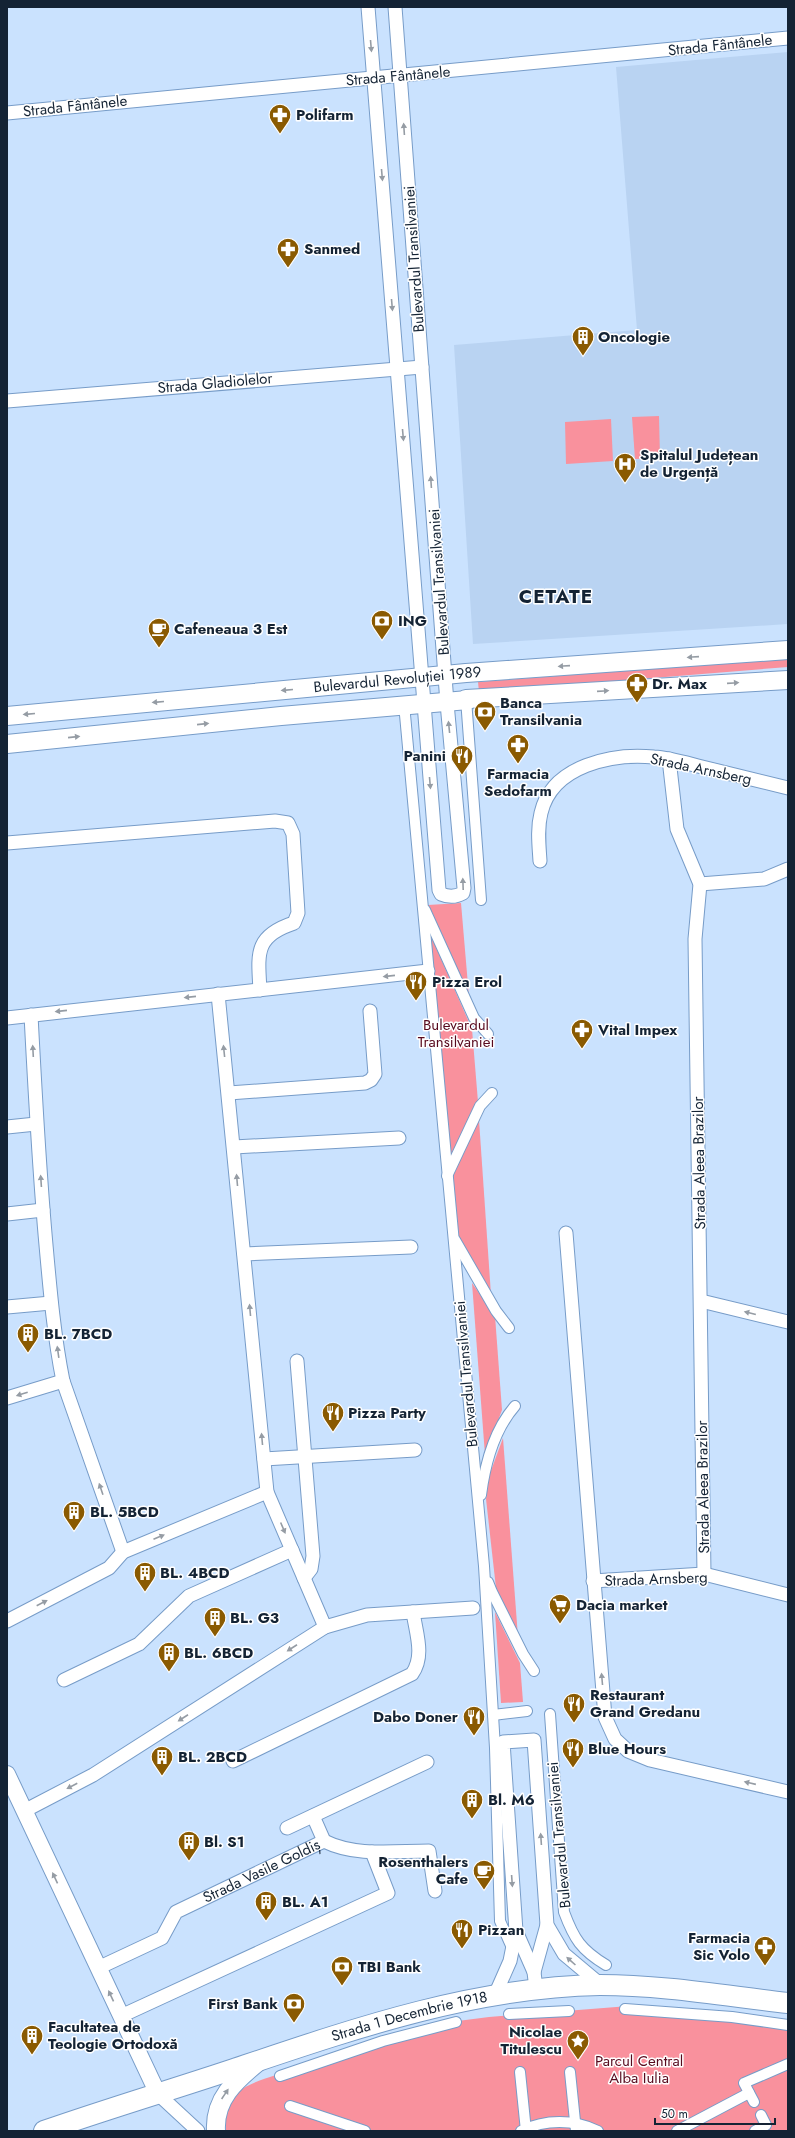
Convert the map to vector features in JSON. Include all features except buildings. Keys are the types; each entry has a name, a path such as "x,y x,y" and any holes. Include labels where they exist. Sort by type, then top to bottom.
{"main road":[{"name":"Bulevardul Revoluției 1989","path":"7,716 445,674 788,650"},
{"name":"Bulevardul Revoluției 1989","path":"7,744 425,702 788,680"},
{"name":"Strada 1 Decembrie 1918","path":"44,2131 399,2016 495,1995 535,1980 674,1990 788,2003"},
{"path":"216,2131 216,2116 222,2100 242,2075 260,2060"}],"street":[{"name":"Bulevardul Transilvaniei","path":"368,7 439,890 441,894 446,896 459,895 463,893 464,888 447,701 395,7"},
{"name":"Strada Fântânele","path":"7,113 788,38"},
{"name":"Strada Gladiolelor","path":"7,401 422,367"},
{"path":"467,700 481,900"},
{"name":"Bulevardul Transilvaniei","path":"404,704 484,1566 494,1715 500,1921 513,1950"},
{"name":"Strada Arnsberg","path":"540,861 538,834 541,811 551,790 564,778 592,763 614,758 654,756 788,788"},
{"name":"Strada Aleea Brazilor","path":"669,759 676,829 700,884 695,939 704,1574"},
{"path":"7,843 275,821 288,824 293,834 298,913 294,923 280,928 262,943 258,956 260,990"},
{"path":"700,884 764,879 788,869"},
{"name":"Bulevardul Transilvaniei","path":"422,901 474,1018 488,1034"},
{"path":"7,1018 428,971"},
{"path":"218,994 229,1093 267,1492 325,1627"},
{"path":"229,1093 365,1083 371,1080 374,1074 370,1011"},
{"path":"31,1015 36,1124 51,1303 63,1381 123,1552"},
{"path":"447,1176 480,1106 492,1093"},
{"path":"7,1127 36,1124"},
{"path":"234,1147 399,1138"},
{"path":"7,1214 43,1210"},
{"path":"566,1233 605,1718 615,1739 628,1751 650,1760 788,1792"},
{"name":"Bulevardul Transilvaniei","path":"453,1237 496,1311 509,1328"},
{"path":"244,1254 411,1247"},
{"path":"701,1301 788,1322"},
{"path":"7,1307 51,1303"},
{"path":"297,1361 306,1456 313,1556 311,1569 304,1578"},
{"path":"7,1398 63,1381"},
{"name":"Bulevardul Transilvaniei","path":"478,1511 484,1471 504,1418 515,1406"},
{"path":"264,1459 415,1450"},
{"path":"7,1621 109,1568 123,1552 267,1492"},
{"path":"64,1680 139,1644 189,1596 292,1550"},
{"name":"Bulevardul Transilvaniei","path":"484,1566 492,1592 523,1654 534,1671"},
{"name":"Strada Arnsberg","path":"593,1581 704,1574 788,1595"},
{"path":"24,1811 93,1775 325,1627 367,1615 472,1608"},
{"path":"233,1761 412,1674 418,1666 420,1657 413,1612"},
{"path":"494,1715 527,1712"},
{"name":"Bulevardul Transilvaniei","path":"550,1714 564,1912 574,1936 589,1954 606,1965"},
{"name":"Bulevardul Transilvaniei","path":"495,1995 513,1950 516,1931 503,1742 534,1740 547,1926 535,1980"},
{"path":"287,1828 427,1762"},
{"path":"7,1774 158,2094 198,2131"},
{"path":"313,1816 324,1841"},
{"name":"Strada Vasile Goldiș","path":"98,1968 162,1938 176,1912 324,1841 338,1848 372,1852 429,1851 435,1891"},
{"path":"121,2016 388,1893 372,1852"},
{"name":"Bulevardul Transilvaniei","path":"547,1926 564,1954 601,1985"},
{"name":"Bulevardul Transilvaniei","path":"516,1931 535,1980"},
{"path":"625,2009 732,2017 788,2025"},
{"path":"508,2014 569,2011"},
{"path":"280,2076 383,2041 456,2022"},
{"path":"677,2131 751,2097 744,2083 788,2064"},
{"path":"520,2072 525,2130 557,2122 598,2131"},
{"path":"570,2072 575,2127"},
{"path":"290,2106 365,2131"},
{"path":"755,2131 766,2125 760,2115"}],"shaded area":[{"name":"Spitalul Județean de Urgență","path":"788,52 788,624 473,644 454,345 637,330 616,67"}],"green space":[{"path":"659,416 660,458 635,459 632,417"},
{"path":"611,419 613,461 566,464 565,422"},
{"path":"788,658 788,667 479,692 478,682"},
{"name":"Bulevardul Transilvaniei","path":"461,903 469,997 428,905"},
{"name":"Bulevardul Transilvaniei","path":"430,934 472,1029 478,1102 450,1156"},
{"path":"479,1120 491,1295 459,1238 453,1174"},
{"path":"472,1283 495,1316 502,1410 485,1455"},
{"path":"503,1438 518,1637 496,1588 486,1499 489,1476"},
{"path":"495,1612 520,1663 523,1702 501,1703"},
{"name":"Parcul Central Alba Iulia","path":"629,2006 788,2021 788,2131 226,2131 225,2111 229,2102 234,2096 246,2086 276,2075 450,2022 489,2017"}],"place":[{"name":"Polifarm","path":"280,134"},
{"name":"Sanmed","path":"288,268"},
{"name":"Oncologie","path":"583,356"},
{"name":"Spitalul Județean de Urgență","path":"625,484"},
{"name":"ING","path":"382,640"},
{"name":"Cafeneaua 3 Est","path":"159,648"},
{"name":"Dr. Max","path":"637,704"},
{"name":"Banca Transilvania","path":"485,732"},
{"name":"Farmacia Sedofarm","path":"518,764"},
{"name":"Panini","path":"462,776"},
{"name":"Pizza Erol","path":"416,1002"},
{"name":"Vital Impex","path":"582,1050"},
{"name":"BL. 7BCD","path":"28,1354"},
{"name":"Pizza Party","path":"333,1432"},
{"name":"BL. 5BCD","path":"74,1532"},
{"name":"BL. 4BCD","path":"145,1592"},
{"name":"Dacia market","path":"560,1624"},
{"name":"BL. G3","path":"215,1638"},
{"name":"BL. 6BCD","path":"169,1672"},
{"name":"Restaurant Grand Gredanu","path":"574,1724"},
{"name":"Dabo Doner","path":"474,1736"},
{"name":"Blue Hours","path":"573,1768"},
{"name":"BL. 2BCD","path":"162,1776"},
{"name":"Bl. M6","path":"472,1820"},
{"name":"Bl. S1","path":"189,1862"},
{"name":"Rosenthalers Cafe","path":"484,1890"},
{"name":"BL. A1","path":"266,1922"},
{"name":"Pizzan","path":"462,1950"},
{"name":"Farmacia Sic Volo","path":"765,1966"},
{"name":"TBI Bank","path":"342,1986"},
{"name":"First Bank","path":"294,2024"},
{"name":"Facultatea de Teologie Ortodoxă","path":"32,2056"},
{"name":"Nicolae Titulescu","path":"578,2060"}],"district":[{"name":"CETATE","path":"556,596"}]}
